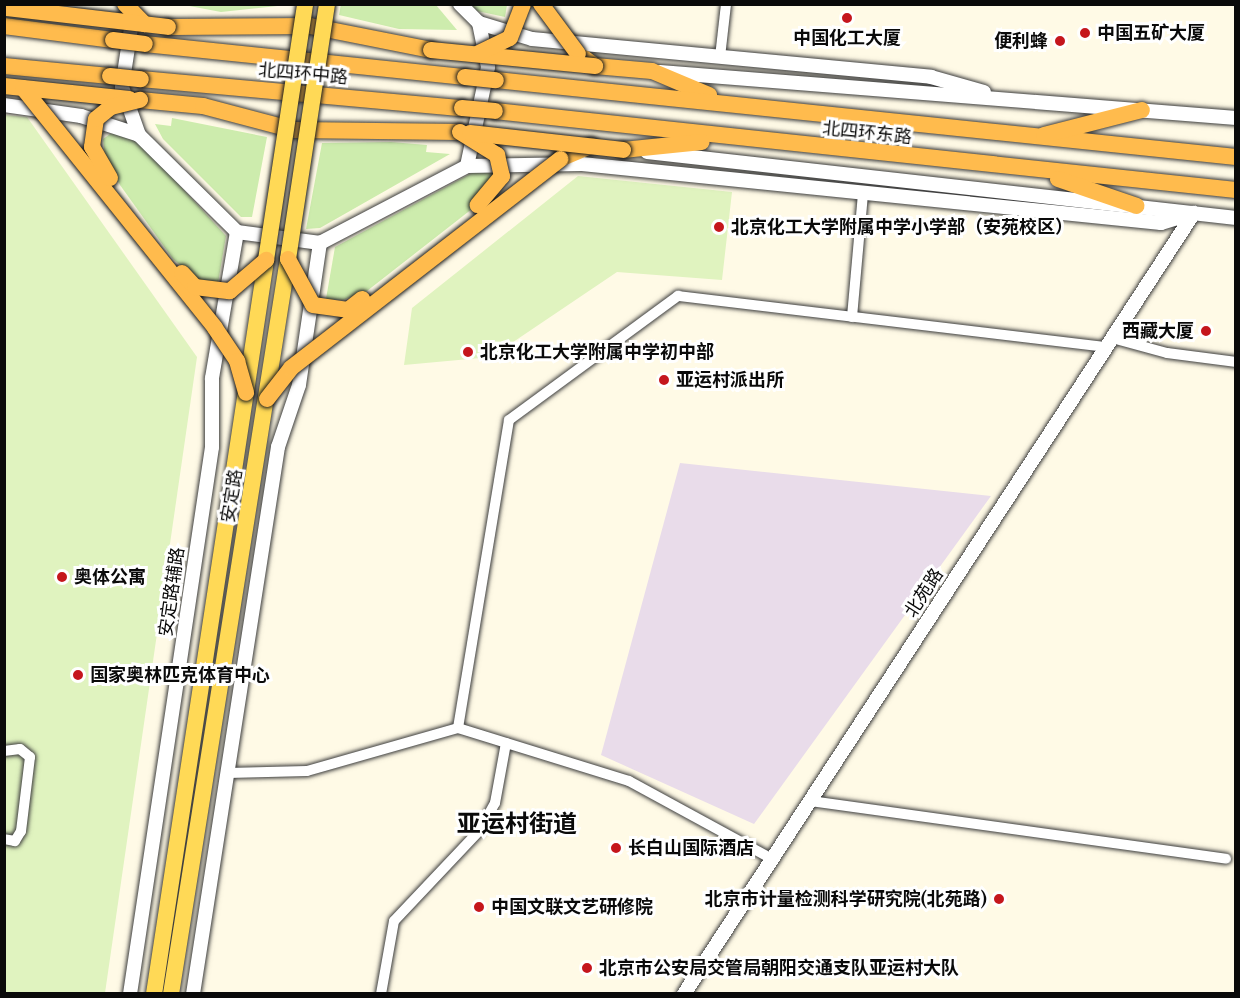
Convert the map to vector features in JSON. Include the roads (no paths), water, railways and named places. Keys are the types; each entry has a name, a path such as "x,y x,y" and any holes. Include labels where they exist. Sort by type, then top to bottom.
{"highway":[{"path":"125,4 144,24"},
{"path":"478,54 510,38 523,4"},
{"path":"541,4 578,54 595,66"},
{"path":"10,7 168,27 310,26 431,50 652,71 724,102"},
{"name":"北四环中路","path":"4,26 146,44 496,80"},
{"name":"北四环中路","path":"4,66 495,111"},
{"name":"北四环东路","path":"496,80 724,102 1031,138 1236,157"},
{"path":"4,87 203,106 294,130 424,129 641,152 723,138"},
{"path":"23,88 215,328 237,361 246,393"},
{"path":"140,100 111,107 96,119 92,147 163,253 195,287 211,293 230,291 266,260"},
{"path":"1031,138 1142,110"},
{"name":"北四环东路","path":"495,111 723,138 1236,190"},
{"path":"288,259 313,305 348,310 494,192 502,176 497,155 460,132"},
{"path":"267,399 291,368 525,182 591,146"},
{"path":"1032,170 1137,206"}],"main road":[{"name":"安定路","path":"154,993 305,4"},
{"name":"安定路","path":"171,993 263,427 327,4"}],"street":[{"path":"137,4 122,87 139,135 237,231 320,243 467,166 582,164 1161,223 1194,213"},
{"path":"460,4 479,23 532,39 931,76 1011,100"},
{"path":"720,57 726,4"},
{"path":"467,166 488,67 479,23"},
{"path":"652,71 1236,118"},
{"path":"4,105 81,116 139,135"},
{"path":"641,152 1236,218"},
{"path":"852,317 863,193"},
{"name":"北苑路","path":"684,993 1194,213"},
{"name":"安定路辅路","path":"130,993 210,459 212,378 237,231"},
{"path":"193,993 278,447 299,385 320,243"},
{"path":"458,728 509,420 678,296 852,317 1109,342 1167,353 1236,362"},
{"path":"228,773 308,771 458,728 629,781 772,859"},
{"path":"381,993 394,921 480,830 495,803 506,743"},
{"path":"4,751 20,749 30,757 21,831 15,841 4,839"},
{"path":"810,801 1226,859"}],"place":[{"name":"中国化工大厦","path":"847,18"},
{"name":"中国五矿大厦","path":"1085,33"},
{"name":"便利蜂","path":"1060,41"},
{"name":"北京化工大学附属中学小学部（安苑校区）","path":"719,227"},
{"name":"西藏大厦","path":"1206,331"},
{"name":"北京化工大学附属中学初中部","path":"468,352"},
{"name":"亚运村派出所","path":"664,380"},
{"name":"奥体公寓","path":"62,577"},
{"name":"国家奥林匹克体育中心","path":"78,675"},
{"name":"长白山国际酒店","path":"616,848"},
{"name":"北京市计量检测科学研究院(北苑路)","path":"999,899"},
{"name":"中国文联文艺研修院","path":"479,907"},
{"name":"北京市公安局交管局朝阳交通支队亚运村大队","path":"587,968"}],"district":[{"name":"亚运村街道","path":"517,824"}]}
